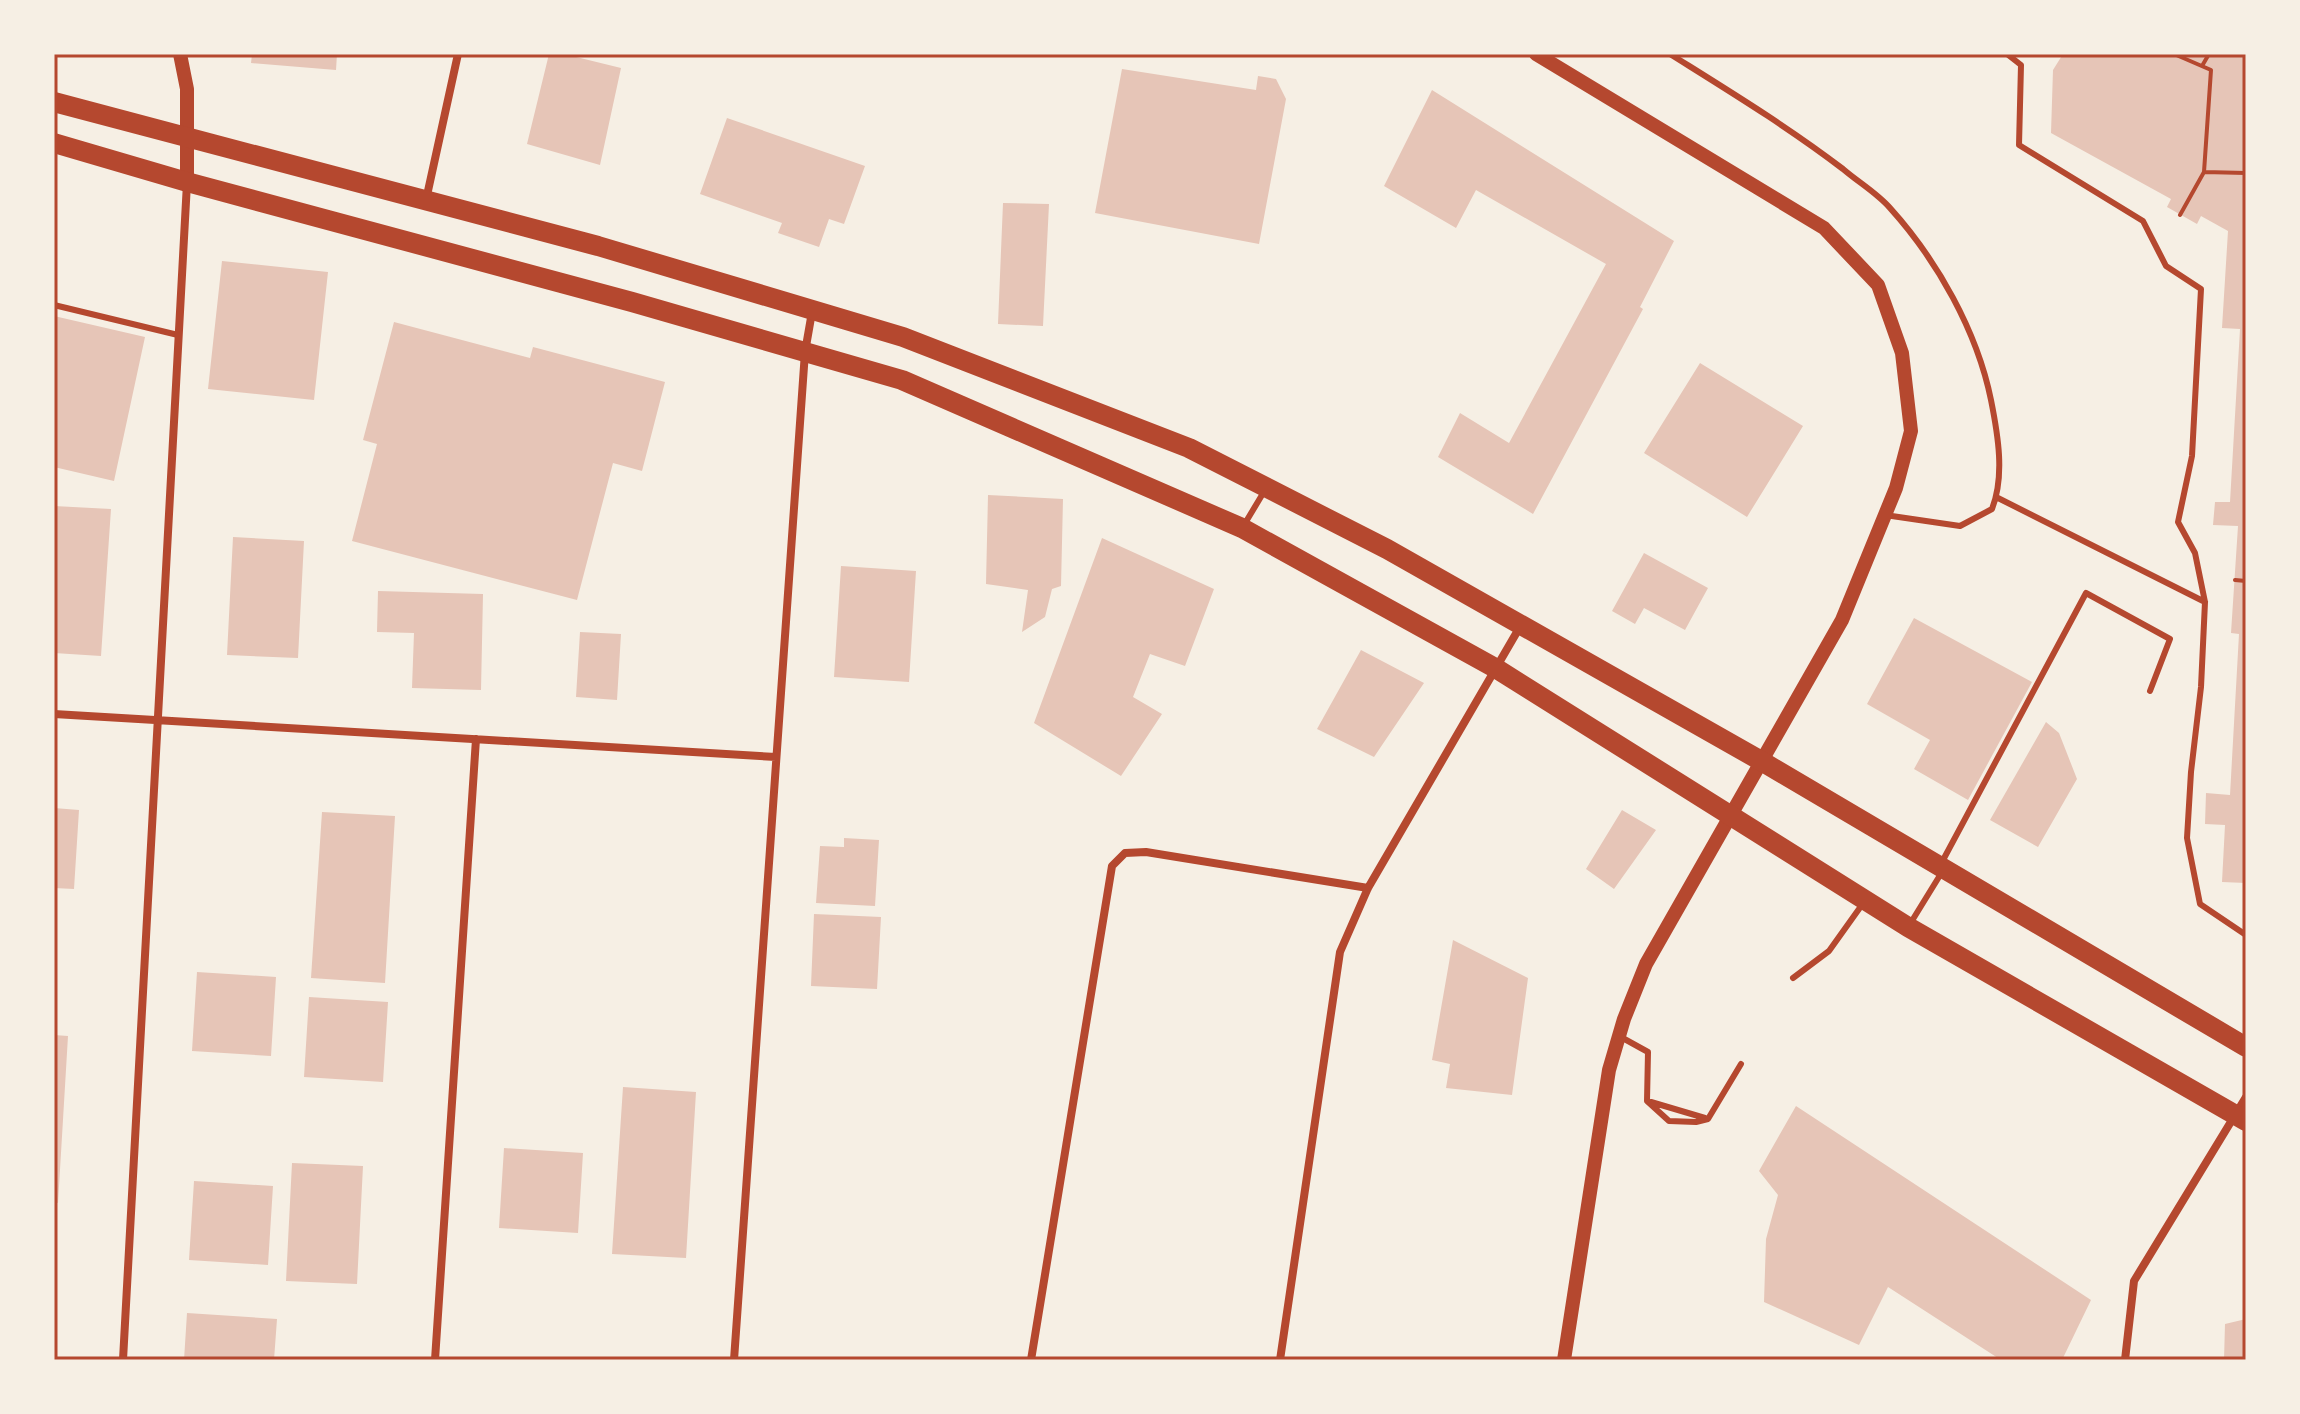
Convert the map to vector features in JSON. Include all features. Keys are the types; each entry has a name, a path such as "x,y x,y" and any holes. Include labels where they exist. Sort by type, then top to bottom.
{"main road":[{"path":"54,102 598,246 903,337 1189,448 1387,549 1763,762 2246,1047"},
{"path":"54,143 632,302 902,380 1242,528 1497,669 1908,927 2240,1118"}],"street":[{"path":"123,1360 187,182 187,89 180,54"},
{"path":"426,201 458,54"},
{"path":"1536,54 1824,228 1878,285 1902,353 1911,431 1896,488 1842,620 1646,964 1619,1036 1609,1070 1564,1360"},
{"path":"734,1360 805,352 812,310"},
{"path":"1280,1360 1340,952 1368,888 1521,625"},
{"path":"54,714 776,757"},
{"path":"435,1360 476,739"},
{"path":"1031,1360 1112,866 1125,853 1146,852 1368,888"},
{"path":"2125,1360 2129,1302 2134,1281 2240,1118 2246,1097"}],"lane":[{"path":"1670,54 1794,132 1888,205 1926,252 1960,314 1986,374 1999,449 1996,497 1992,509 1960,526 1885,515"},
{"path":"2007,54 2021,65 2019,145 2143,221 2166,266 2201,289 2192,456 2178,522 2195,553 2205,602 2201,687 2187,838 2200,904 2246,935"},
{"path":"54,305 178,335"},
{"path":"1242,528 1266,488"},
{"path":"1996,497 2205,602"},
{"path":"1908,927 2086,593 2170,639 2150,691"},
{"path":"1793,978 1829,951 1865,901"},
{"path":"1619,1036 1648,1052 1647,1101 1669,1121 1708,1119 1741,1064"},
{"path":"1647,1101 1708,1119"}],"path":[{"path":"2174,54 2211,70 2204,172 2180,215"},
{"path":"2202,66 2209,54"},
{"path":"2204,172 2246,173"},
{"path":"2235,580 2246,581"}],"building":[{"path":"252,54 337,54 336,70 251,63"},
{"path":"549,54 564,54 621,68 600,165 527,144"},
{"path":"2063,54 2246,54 2246,883 2222,882 2225,825 2205,824 2206,793 2230,795 2239,634 2231,633 2238,526 2213,525 2215,502 2230,502 2240,329 2222,328 2228,231 2201,216 2197,224 2167,207 2171,199 2051,133 2053,70"},
{"path":"1122,69 1256,90 1258,76 1276,79 1286,99 1259,244 1095,213"},
{"path":"1432,90 1674,241 1640,307 1643,309 1533,514 1438,457 1460,413 1509,443 1606,264 1476,190 1456,228 1384,186"},
{"path":"727,118 865,166 844,224 829,219 819,247 778,233 782,223 700,194"},
{"path":"1003,203 1049,204 1043,326 998,324"},
{"path":"222,261 328,272 314,400 208,389"},
{"path":"54,316 145,337 114,481 54,467"},
{"path":"394,322 530,358 533,347 665,382 642,471 613,463 577,600 352,541 377,444 363,440"},
{"path":"1700,363 1803,426 1747,517 1644,453"},
{"path":"988,495 1063,499 1061,586 1052,589 1045,617 1022,632 1028,590 986,584"},
{"path":"54,506 111,509 101,656 54,653"},
{"path":"233,537 304,541 298,658 227,655"},
{"path":"1102,538 1214,589 1185,666 1150,654 1133,697 1162,714 1121,776 1034,723"},
{"path":"1644,553 1708,588 1685,630 1644,608 1635,624 1612,611"},
{"path":"841,566 916,571 909,682 834,677"},
{"path":"378,591 483,594 481,690 412,688 414,633 377,632"},
{"path":"1914,618 2032,682 1968,800 1914,769 1930,740 1867,704"},
{"path":"580,632 621,634 617,700 576,697"},
{"path":"1361,650 1424,683 1374,757 1317,729"},
{"path":"2046,722 2059,733 2077,779 2038,847 1990,820"},
{"path":"54,808 79,810 74,889 54,888"},
{"path":"1622,810 1656,830 1614,889 1586,869"},
{"path":"322,812 395,816 385,983 311,978"},
{"path":"844,838 879,840 875,906 816,903 820,846 844,847"},
{"path":"814,914 881,917 877,989 811,986"},
{"path":"1453,940 1528,978 1512,1095 1446,1088 1450,1064 1432,1060"},
{"path":"197,972 276,977 271,1056 192,1051"},
{"path":"309,997 388,1002 383,1082 304,1077"},
{"path":"54,1035 68,1036 58,1203 54,1202"},
{"path":"623,1087 696,1092 686,1258 612,1254"},
{"path":"1796,1106 2091,1300 2062,1360 2001,1360 1888,1287 1859,1345 1764,1302 1766,1239 1778,1195 1759,1171"},
{"path":"504,1148 583,1153 578,1233 499,1228"},
{"path":"292,1163 363,1166 357,1284 286,1281"},
{"path":"194,1181 273,1186 268,1265 189,1260"},
{"path":"187,1313 277,1319 274,1360 184,1360"},
{"path":"2246,1319 2246,1360 2224,1360 2225,1324"}]}
